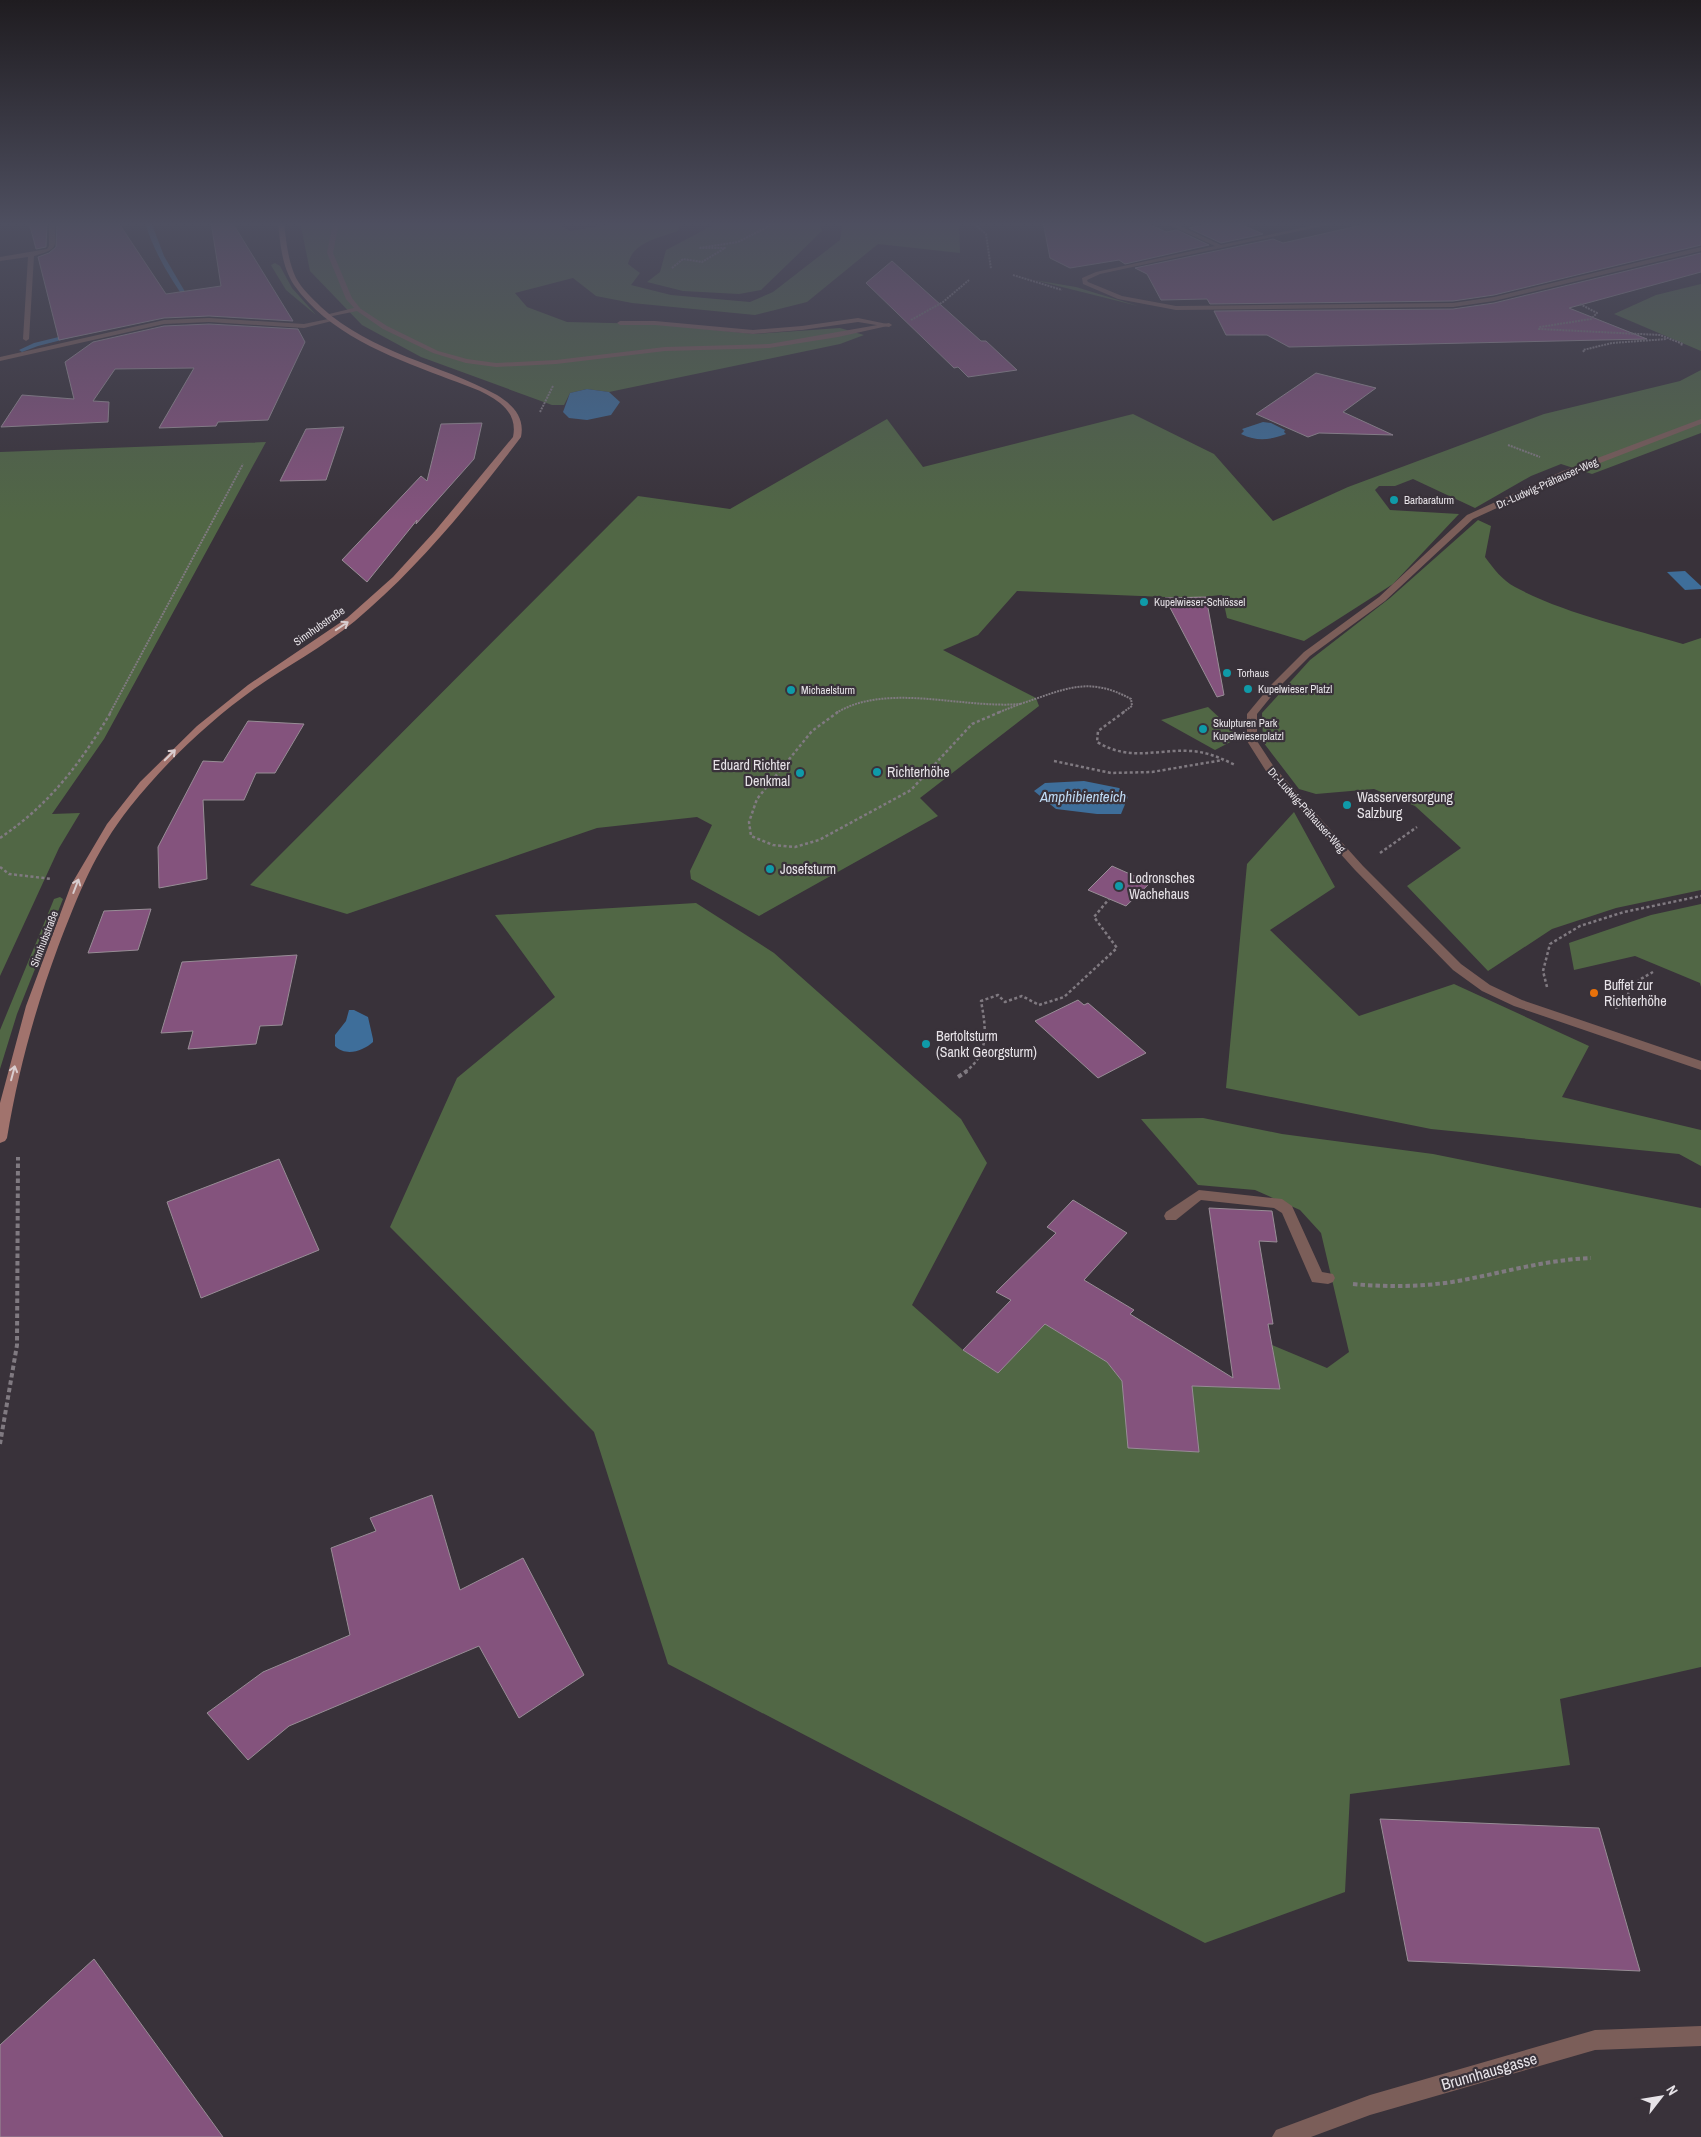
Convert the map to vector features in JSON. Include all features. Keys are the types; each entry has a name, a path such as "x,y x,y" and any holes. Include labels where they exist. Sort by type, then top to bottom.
{"street":[{"path":"26,339 27,322"},
{"path":"0,359 170,322"},
{"path":"236,322 304,326 318,322"},
{"name":"Sinnhubstraße","path":"0,1138 6,1096 34,994 82,872 132,798 170,755 222,709 349,621 400,576 454,516 517,437 519,427 509,406 488,393 386,350 337,322"},
{"path":"375,322 420,347 449,358 483,365 517,366 654,349 748,348 783,345 889,325"},
{"path":"620,323 655,323 753,332 846,322"},
{"path":"869,322 889,325"},
{"name":"Dr.-Ludwig-Prähauser-Weg","path":"1701,421 1566,473 1470,518 1382,599 1307,654 1274,686 1252,714 1252,741 1270,769 1359,868 1457,967 1486,988 1557,1018 1701,1066"},
{"path":"1172,1216 1199,1195 1277,1203 1287,1210 1317,1278 1328,1278"},
{"name":"Brunnhausgasse","path":"1283,2137 1370,2106 1595,2040 1701,2036"}],"path":[{"path":"889,325 908,322"},
{"path":"1573,322 1540,327 1539,329 1660,335 1683,344 1680,345"},
{"path":"1584,352 1583,350 1612,343 1670,339"},
{"path":"1508,445 1544,458"},
{"path":"0,838 43,808 62,787 80,761 114,706 163,618 242,464"},
{"path":"1020,704 998,706 893,698 862,702 838,712 812,731 757,799 749,822 751,836 773,845 794,847 818,840 911,790 972,724 1020,704 1070,686 1082,684 1102,686 1119,691 1131,699 1132,706 1098,731 1097,742 1104,747 1129,755 1193,751 1224,760 1244,770 1270,769"},
{"path":"1054,761 1111,773 1152,772 1224,760"},
{"path":"1359,868 1417,827"},
{"path":"0,867 9,874 52,879 82,872"},
{"path":"1557,1018 1542,971 1550,944 1580,926 1624,912 1701,896"},
{"path":"958,1077 971,1069 980,1058 987,1038 981,1001 998,995 1005,1002 1022,996 1039,1005 1064,997 1117,948 1094,917 1110,899"},
{"path":"1569,1022 1628,1004 1626,997 1630,986 1654,972"},
{"path":"0,1444 17,1346 18,1262 15,1199 18,1150"},
{"path":"1328,1278 1377,1287 1411,1287 1485,1276 1570,1258 1591,1258"}],"green space":[{"path":"359,322 566,322 655,324 754,334 840,328 864,335 840,344 609,392 587,389 570,393 564,405 552,405 421,357"},
{"path":"1632,322 1701,322 1701,351"},
{"path":"1701,370 1701,433 1592,474 1561,464 1531,476 1475,508 1413,479 1395,486 1379,486 1375,490 1390,510 1459,514 1393,584 1304,641 1227,618 1222,595 1190,598 1017,591 978,635 943,650 1036,698 1039,706 920,798 938,816 759,916 691,879 690,871 712,825 697,817 597,828 347,914 250,885 638,496 730,509 887,419 923,467 1133,414 1214,454 1273,521 1348,487 1544,414 1680,381"},
{"path":"266,442 104,739 52,814 80,813 59,848 0,976 0,452"},
{"path":"1478,520 1491,526 1485,557 1502,578 1515,587 1554,605 1683,644 1701,638 1701,890 1616,908 1552,929 1488,971 1407,886 1461,848 1415,806 1374,789 1316,794 1299,789 1263,742 1262,713 1310,660 1390,598"},
{"name":"Skulpturen Park Kupelwieserplatzl","path":"1208,707 1240,737 1215,750 1161,720"},
{"path":"1294,812 1335,887 1270,930 1359,1016 1454,984 1589,1046 1562,1097 1701,1130 1701,1166 1679,1154 1431,1129 1226,1088 1247,864"},
{"path":"60,897 63,899 17,1014 0,1069 0,1030 54,899"},
{"path":"696,903 774,953 961,1119 987,1163 912,1305 963,1350 998,1373 1045,1324 1107,1362 1122,1381 1129,1448 1199,1452 1192,1386 1279,1389 1272,1345 1327,1368 1349,1352 1321,1233 1300,1210 1255,1190 1198,1185 1141,1119 1203,1118 1282,1134 1433,1154 1701,1208 1701,1667 1560,1699 1570,1765 1350,1794 1345,1892 1205,1943 668,1664 594,1432 390,1227 457,1078 555,997 495,915"},
{"path":"1701,904 1701,987 1700,983 1635,956 1574,970 1569,943 1651,915"}],"water":[{"path":"587,389 609,392 620,402 611,415 587,420 569,418 563,412 570,393"},
{"path":"1263,422 1271,423 1285,430 1286,434 1264,439 1241,434 1244,431 1242,429"},
{"path":"1685,571 1701,586 1701,589 1685,590 1667,572"},
{"name":"Amphibienteich","path":"1084,781 1119,788 1128,797 1121,814 1097,814 1056,809 1034,791 1045,783"},
{"path":"349,1010 354,1010 368,1017 373,1039 373,1042 354,1052 344,1051 335,1046 335,1035 346,1021"}],"building":[{"path":"54,322 146,322 59,340"},
{"path":"906,322 960,322 981,341 986,341 1017,370 968,377 958,367 954,368"},
{"path":"1219,322 1604,322 1647,339 1289,347 1267,335 1226,335"},
{"path":"209,324 298,329 305,342 268,420 218,422 216,426 159,428 194,368 115,369 93,401 109,402 108,422 1,427 22,395 74,399 65,362 93,342 164,326"},
{"path":"1316,373 1376,388 1343,412 1393,435 1319,433 1308,437 1256,414"},
{"path":"482,423 474,459 416,524 417,520 367,582 342,560 421,476 427,481 441,424"},
{"path":"344,427 326,480 280,481 306,429"},
{"path":"1206,597 1224,695 1217,697 1165,598"},
{"path":"248,721 304,724 275,773 256,773 244,800 203,800 207,879 159,888 158,847 203,761 223,762"},
{"name":"Lodronsches Wachehaus","path":"1112,866 1150,883 1126,906 1088,890"},
{"path":"151,909 138,950 88,953 104,911"},
{"path":"297,955 282,1025 260,1026 256,1044 188,1049 193,1031 161,1033 182,962"},
{"path":"1078,1000 1084,1005 1088,1003 1146,1053 1098,1078 1035,1021"},
{"path":"279,1159 319,1250 201,1298 167,1202"},
{"path":"1073,1200 1127,1233 1084,1280 1134,1310 1130,1314 1233,1378 1209,1208 1272,1211 1277,1242 1259,1241 1273,1324 1268,1324 1280,1389 1192,1386 1199,1452 1128,1448 1122,1381 1107,1362 1045,1324 998,1373 963,1350 1011,1300 996,1292 1056,1233 1047,1227"},
{"path":"432,1495 460,1590 523,1558 584,1675 519,1718 479,1646 289,1726 248,1760 207,1713 263,1672 350,1635 331,1548 376,1531 370,1518"},
{"path":"1380,1819 1599,1828 1640,1971 1408,1961"},
{"path":"94,1959 223,2137 0,2137 0,2045"}],"waterway":[{"path":"22,350 36,344 75,335"}],"place":[{"name":"Barbaraturm","path":"1394,500"},
{"name":"Kupelwieser-Schlössel","path":"1144,602"},
{"name":"Torhaus","path":"1227,673"},
{"name":"Kupelwieser Platzl","path":"1248,689"},
{"name":"Michaelsturm","path":"791,690"},
{"name":"Skulpturen Park Kupelwieserplatzl","path":"1203,729"},
{"name":"Richterhöhe","path":"877,772"},
{"name":"Eduard Richter Denkmal","path":"800,773"},
{"name":"Wasserversorgung Salzburg","path":"1347,805"},
{"name":"Josefsturm","path":"770,869"},
{"name":"Lodronsches Wachehaus","path":"1119,886"},
{"name":"Buffet zur Richterhöhe","path":"1594,993"},
{"name":"Bertoltsturm (Sankt Georgsturm)","path":"926,1044"}]}
